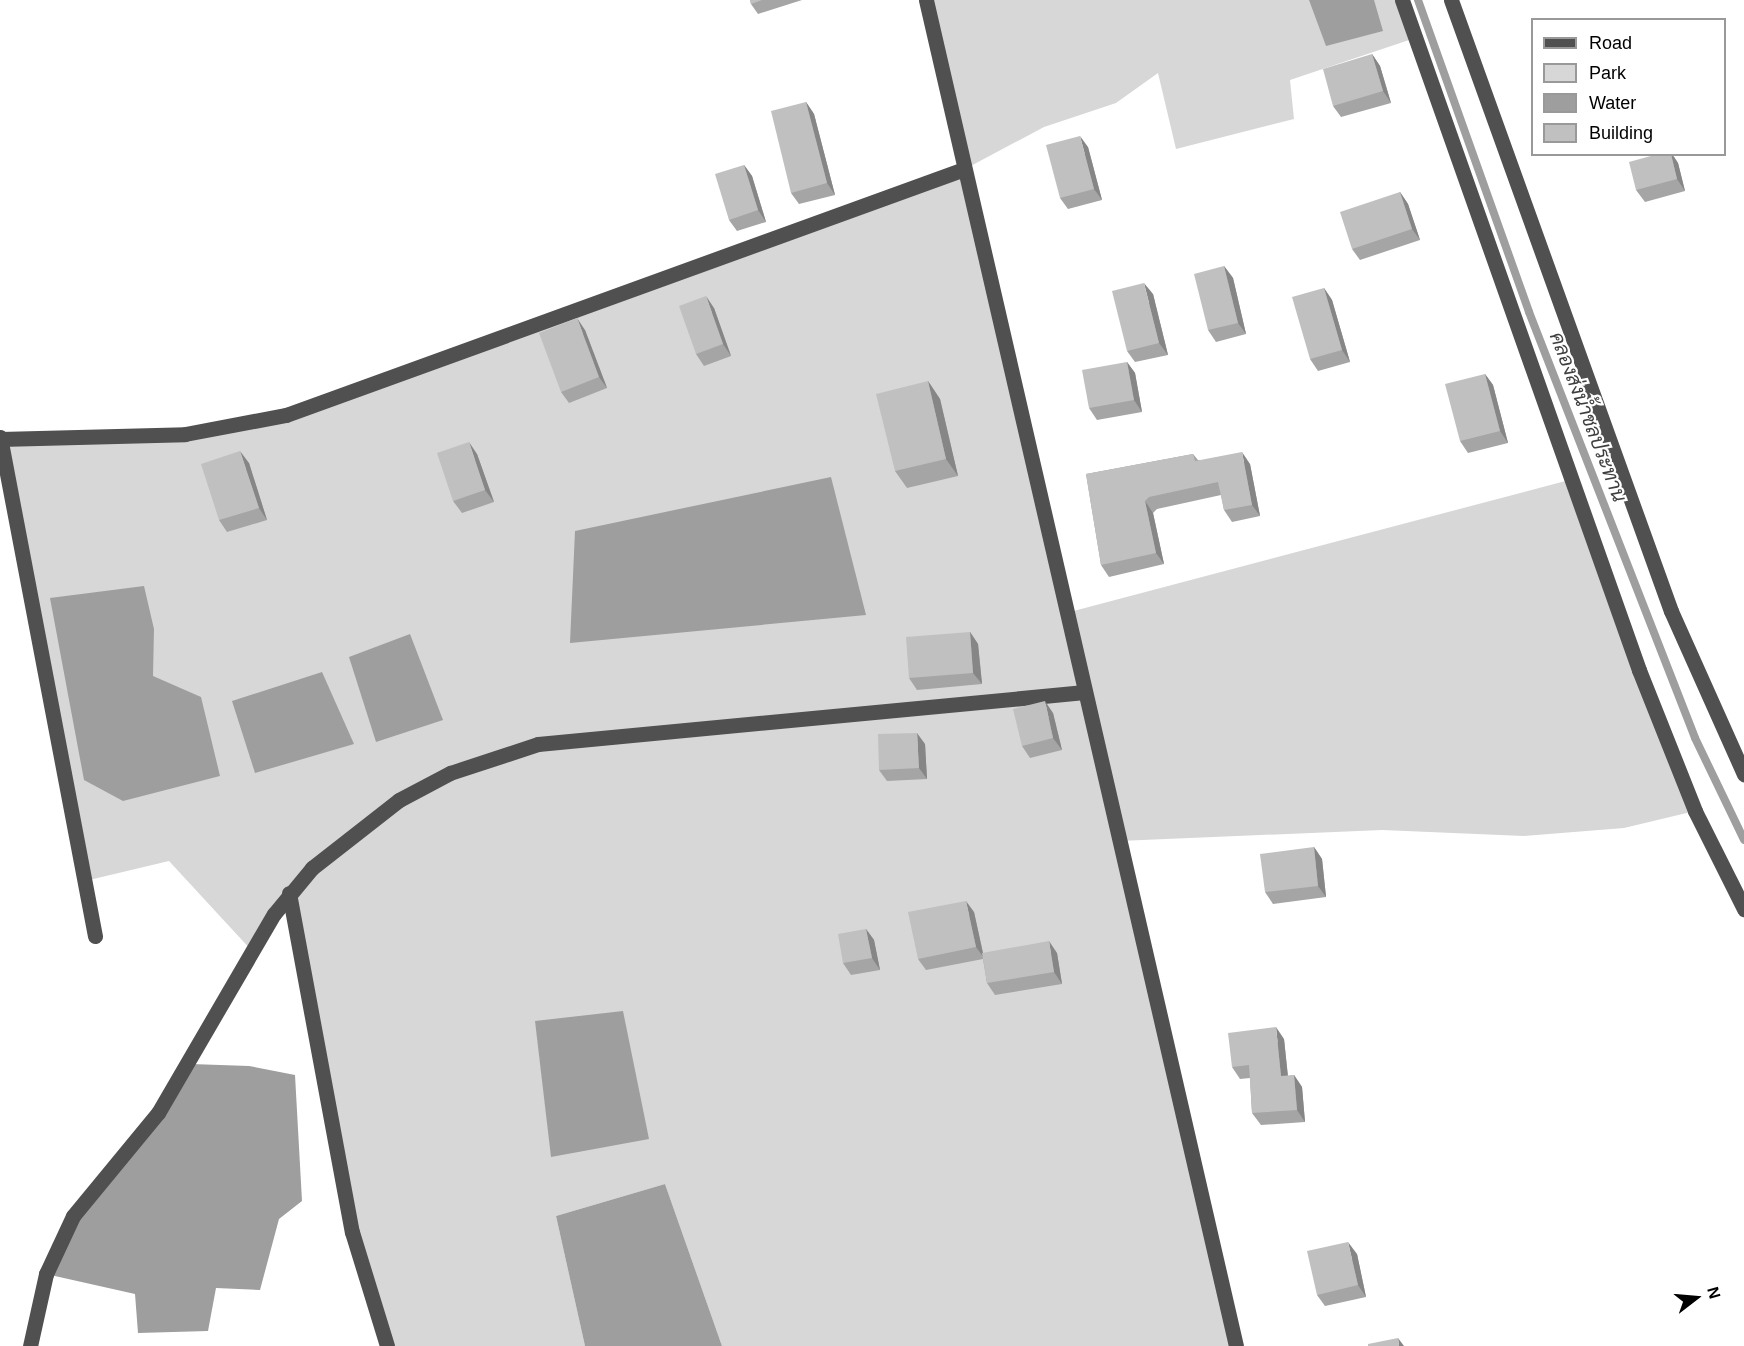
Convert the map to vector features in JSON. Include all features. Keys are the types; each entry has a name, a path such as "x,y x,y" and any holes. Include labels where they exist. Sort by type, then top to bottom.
{"street":[{"path":"926,0 1236,1346"},
{"path":"1402,0 1639,670 1695,811 1744,909"},
{"path":"1451,0 1671,611 1744,774"},
{"path":"95,936 0,438 185,434 286,415 964,169"},
{"path":"30,1346 46,1274 73,1216 171,1094 289,893 348,837 399,800 460,768 538,744 1085,692"},
{"path":"289,893 352,1232 387,1346"}],"green space":[{"path":"926,0 1402,0 1415,38 1290,80 1294,119 1176,149 1158,73 1116,103 1044,127 965,169 1066,613 1573,479 1695,811 1624,828 1524,836 1382,830 1119,841 1236,1346 722,1346 665,1184 556,1216 585,1346 387,1346 352,1232 289,894 253,952 169,861 85,881 0,439 235,426 964,169"}],"water":[{"path":"1309,0 1374,0 1383,31 1326,46"},
{"path":"831,477 866,615 570,643 575,531"},
{"path":"144,586 154,629 153,676 201,697 220,776 123,801 84,780 50,598"},
{"path":"410,634 443,720 376,742 349,657"},
{"path":"322,672 354,744 255,773 232,701"},
{"path":"623,1011 649,1139 551,1157 535,1021"},
{"path":"191,1064 249,1066 295,1075 302,1201 279,1219 260,1290 216,1288 208,1331 138,1333 135,1294 46,1274 56,1245"},
{"path":"665,1184 722,1346 585,1346 556,1216"}],"building":[{"path":"750,0 762,0 751,4"},
{"path":"1372,54 1383,91 1333,106 1323,69"},
{"path":"806,102 827,183 791,193 771,111"},
{"path":"1080,136 1094,189 1060,198 1046,145"},
{"path":"1651,156 1671,156 1677,179 1636,190 1629,162"},
{"path":"744,165 758,210 729,220 715,174"},
{"path":"1400,192 1412,229 1352,249 1340,212"},
{"path":"1224,266 1238,323 1208,330 1194,274"},
{"path":"1144,283 1159,343 1127,351 1112,291"},
{"path":"1324,288 1342,350 1310,359 1292,297"},
{"path":"706,296 723,344 696,354 679,306"},
{"path":"577,318 599,377 561,392 539,333"},
{"path":"1127,362 1134,400 1089,408 1082,370"},
{"path":"1485,374 1500,431 1460,441 1445,384"},
{"path":"928,381 946,459 895,471 876,394"},
{"path":"469,442 485,490 453,501 437,453"},
{"path":"240,451 259,508 219,520 201,464"},
{"path":"1242,452 1252,505 1224,510 1218,482 1149,497 1145,501 1156,553 1101,565 1086,474 1193,454 1195,461"},
{"path":"970,632 973,673 909,678 906,637"},
{"path":"1045,701 1053,738 1022,746 1013,709"},
{"path":"917,733 919,768 879,770 878,734"},
{"path":"1314,847 1318,886 1265,892 1260,854"},
{"path":"966,901 976,947 918,959 908,912"},
{"path":"866,929 872,958 843,963 838,934"},
{"path":"1049,941 1054,972 987,983 982,953"},
{"path":"1276,1027 1281,1076 1294,1075 1297,1110 1252,1113 1249,1065 1232,1067 1228,1033"},
{"path":"1348,1242 1358,1285 1317,1295 1307,1251"},
{"path":"1398,1338 1399,1346 1368,1346 1368,1344"}],"waterway":[{"name":"คลองส่งน้ำชลประทาน","path":"1418,0 1529,312 1695,738 1744,840"}]}
